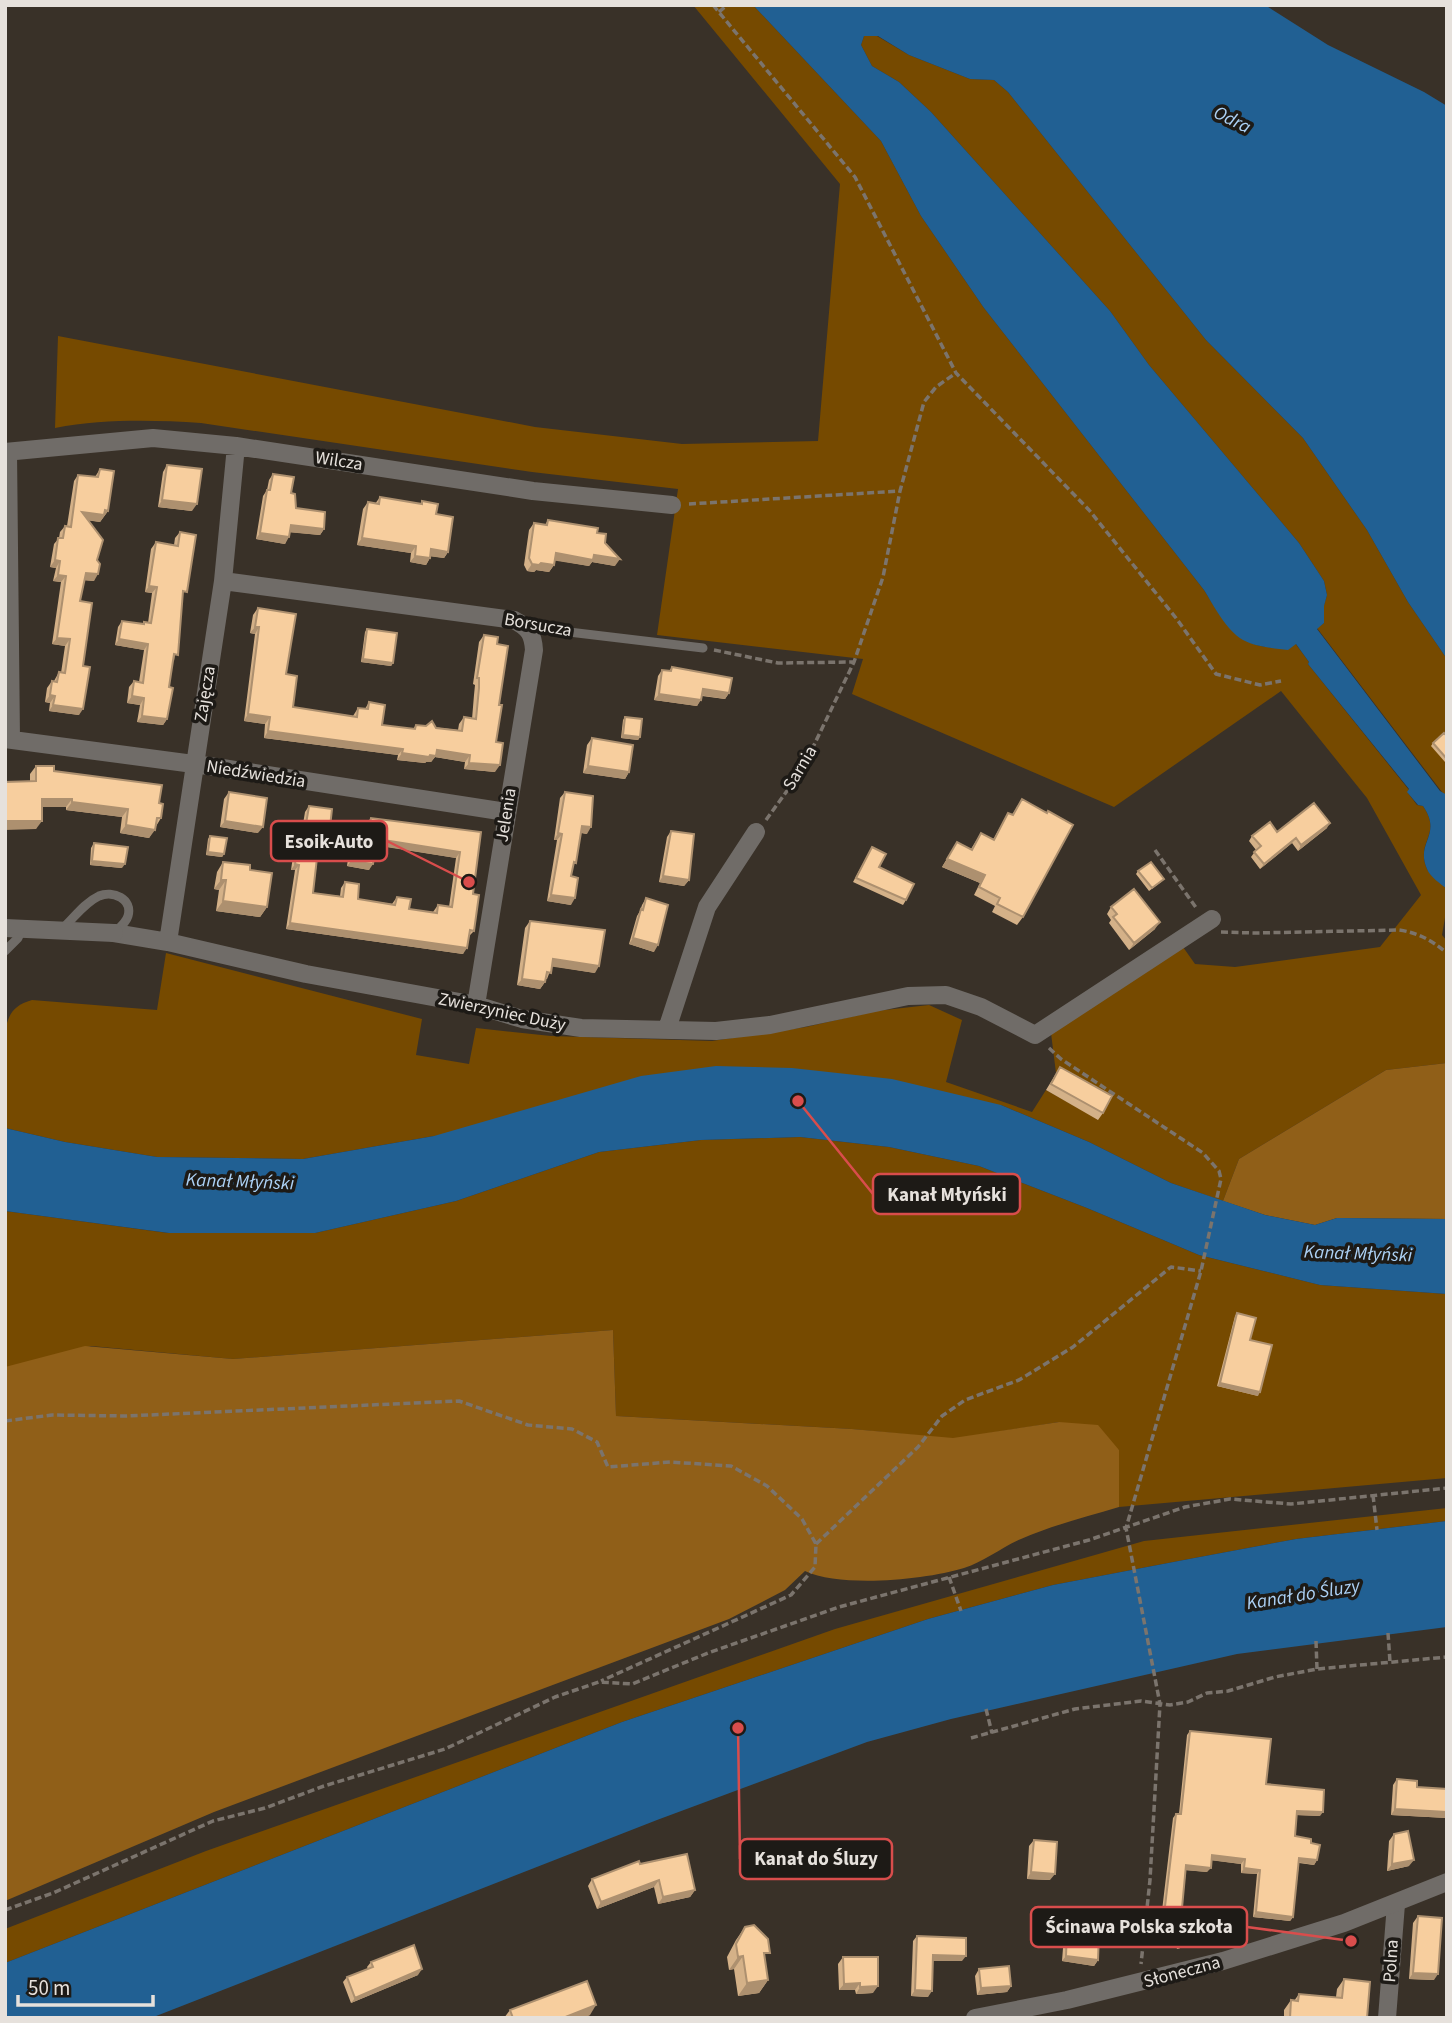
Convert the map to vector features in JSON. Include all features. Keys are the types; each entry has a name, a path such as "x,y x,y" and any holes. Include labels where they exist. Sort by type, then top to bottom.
{"street":[{"name":"Wilcza","path":"7,452 153,439 236,446 533,491 671,505"},
{"name":"Zajęcza","path":"168,942 223,581 236,446"},
{"path":"7,452 8,739"},
{"name":"Borsucza","path":"223,581 514,620 527,627"},
{"name":"Jelenia","path":"476,1006 534,650 533,636 527,627"},
{"name":"Niedźwiedzia","path":"8,739 194,764 506,812"},
{"path":"667,1029 707,907 756,832"},
{"path":"1035,1035 1210,920"},
{"name":"Zwierzyniec Duży","path":"14,928 114,933 168,942 306,974 476,1006 522,1019 581,1028 716,1031 770,1026 908,996 946,995 981,1007 1035,1035"},
{"name":"Słoneczna","path":"983,2017 1139,1984 1294,1940 1447,1882"},
{"name":"Polna","path":"1387,2018 1396,1903"}],"lane":[{"name":"Borsucza","path":"527,627 703,648"},
{"path":"62,929 89,902 102,894 113,894 128,905 124,923 114,933"},
{"path":"5,951 18,938 14,928"}],"path":[{"path":"713,5 855,177 956,373 1089,510 1176,618 1216,674 1260,685 1281,681"},
{"path":"719,12 727,5"},
{"name":"Sarnia","path":"756,832 802,770 854,662 883,577 900,491 924,402 936,387 956,373"},
{"path":"671,505 900,491"},
{"path":"703,648 778,663 854,662"},
{"path":"1155,850 1210,920 1214,932 1399,930 1416,932 1447,953"},
{"path":"1035,1035 1061,1059 1203,1153 1219,1171 1221,1179 1201,1271 1126,1528 1160,1704 1150,1880 1139,1984"},
{"path":"816,1544 918,1447 942,1416 965,1400 1019,1380 1073,1347 1171,1267 1201,1271"},
{"path":"5,1421 52,1415 128,1416 459,1401 528,1425 572,1429 597,1443 608,1467 670,1462 731,1466 767,1486 802,1519 816,1544 815,1567 791,1595 599,1682 555,1697 445,1749 324,1786 265,1808 213,1821 53,1893 5,1910"},
{"path":"599,1682 632,1685 708,1653 839,1607 1126,1528 1185,1507 1230,1499 1291,1504 1447,1488"},
{"path":"1373,1495 1377,1530"},
{"path":"949,1577 961,1611"},
{"path":"1388,1633 1391,1663"},
{"path":"1316,1640 1317,1668"},
{"path":"971,1738 1075,1709 1141,1701 1170,1705 1188,1702 1207,1693 1228,1691 1317,1668 1447,1657"},
{"path":"986,1709 992,1733"}],"shaded area":[{"path":"693,5 753,5 881,141 921,216 984,308 1204,590 1222,618 1247,641 1257,645 1274,647 1295,643 1308,664 1409,790 1408,793 1417,805 1423,806 1430,824 1424,859 1428,872 1447,889 1442,935 1447,941 1447,1063 1386,1070 1239,1159 1223,1201 1171,1183 1089,1142 1001,1105 434,1136 303,1159 157,1157 65,1142 5,1128 5,1032 13,1011 32,1000 157,1010 166,953 422,1019 416,1055 469,1064 476,1028 551,1036 712,1041 806,1027 876,1011 929,1005 962,1020 946,1082 1032,1112 1046,1090 1098,1119 1056,1073 1051,1033 1183,947 1195,964 1235,967 1380,947 1421,895 1367,798 1281,691 1114,807 852,694 863,659 657,635 678,489 532,472 201,423 128,421 55,428 58,336 535,427 682,444 818,441 840,184"},
{"path":"864,36 877,36 909,55 970,79 994,80 1008,92 1206,340 1303,438 1367,530 1408,602 1447,659 1445,796 1317,628 1324,623 1327,595 1324,581 1299,543 1149,365 1110,311 931,112 899,82 872,66 861,45"},
{"path":"1447,1063 1447,1219 1337,1218 1315,1225 1265,1215 1223,1201 1239,1159 1386,1070"},
{"path":"800,1137 889,1147 979,1166 1199,1255 1320,1285 1447,1294 1447,1478 1119,1507 1119,1450 1059,1422 953,1439 852,1429 616,1416 613,1330 233,1359 91,1346 5,1368 5,1211 168,1233 315,1233 456,1201 599,1152 701,1140"},
{"path":"613,1330 616,1416 852,1429 953,1438 1059,1422 1098,1425 1119,1450 1119,1507 1033,1534 971,1565 928,1576 861,1581 821,1576 805,1571 785,1590 729,1619 214,1812 5,1901 5,1367 85,1346 233,1359"},
{"path":"1447,1508 1447,1521 1296,1539 1189,1559 1053,1585 928,1619 622,1722 5,1963 5,1929 206,1851 835,1629 1144,1541"}],"water":[{"name":"Odra","path":"753,5 1265,5 1328,45 1447,106 1447,659 1408,602 1367,530 1303,438 1206,340 1008,92 994,80 970,79 909,55 878,36 864,36 861,45 872,66 899,82 931,112 1110,311 1149,365 1299,543 1324,581 1327,595 1324,623 1317,629 1440,791 1447,795 1447,889 1431,875 1424,860 1430,824 1423,806 1418,805 1407,792 1409,789 1308,664 1296,644 1288,650 1254,644 1237,636 1226,624 1204,590 984,308 921,216 881,141"},
{"path":"716,1066 792,1068 892,1079 1001,1105 1089,1142 1171,1183 1265,1215 1315,1225 1337,1218 1447,1219 1447,1294 1320,1285 1199,1255 979,1166 889,1147 800,1137 701,1140 599,1152 456,1201 315,1233 169,1233 5,1211 5,1128 65,1142 157,1157 303,1159 434,1136 641,1076"},
{"path":"1447,1521 1447,1627 1237,1654 951,1719 867,1742 657,1820 151,2018 5,2018 5,1963 622,1722 928,1619 1053,1585 1296,1539"}],"building":[{"path":"167,465 202,469 197,504 162,500"},
{"path":"100,469 114,471 108,511 105,510 104,515 82,512 103,540 97,560 100,564 98,574 86,573 80,601 92,603 83,666 90,667 83,709 53,705 55,696 50,695 52,681 57,682 59,672 65,673 70,639 57,638 66,576 58,575 60,561 55,560 58,538 63,538 65,526 71,527 78,475 98,477"},
{"path":"273,474 294,477 291,493 295,494 296,508 325,512 324,529 291,525 289,537 260,533 267,490 270,490"},
{"path":"380,497 438,504 436,514 453,517 448,552 431,549 430,558 415,556 416,546 362,538 368,502 379,504"},
{"path":"548,520 598,528 597,533 606,534 605,543 620,559 594,555 593,560 556,553 554,565 532,564 529,558 534,523 547,525"},
{"path":"180,532 196,535 187,592 183,591 178,655 174,654 169,687 173,688 167,719 142,716 144,698 132,696 134,681 143,683 148,644 119,639 122,621 151,623 157,587 149,586 156,542 178,546"},
{"path":"258,608 296,614 286,674 297,676 293,707 357,717 358,708 368,709 369,702 385,705 382,725 415,729 416,725 426,726 432,721 436,728 462,731 464,717 476,719 479,688 477,678 484,635 498,637 497,644 508,646 496,742 503,743 500,765 469,763 470,755 437,750 436,756 429,757 402,753 403,749 268,731 270,717 248,714 259,627 255,627"},
{"path":"367,629 397,633 393,663 363,659"},
{"path":"672,667 732,678 729,693 703,689 701,700 659,694 662,670 671,671"},
{"path":"625,717 642,719 640,737 623,735"},
{"path":"1444,733 1447,736 1447,759 1433,743"},
{"path":"592,738 633,745 629,772 588,766"},
{"path":"36,766 54,766 54,771 162,785 159,803 163,804 161,818 157,818 155,830 126,825 128,809 72,802 72,799 42,799 42,821 5,821 5,782 36,781"},
{"path":"229,792 267,798 263,827 225,821"},
{"path":"565,792 593,796 591,827 582,826 571,876 578,878 575,898 551,895 562,834 558,833"},
{"path":"1022,799 1073,825 1023,917 997,904 1000,898 979,887 985,875 947,859 957,842 972,850 981,833 994,840 1008,813 1013,815"},
{"path":"1314,803 1330,823 1301,845 1296,838 1264,864 1254,852 1261,846 1252,836 1270,822 1277,832"},
{"path":"309,806 332,809 330,827 368,834 371,818 481,832 473,894 479,895 474,931 470,930 467,948 290,923 299,865 295,864 301,823 306,824","holes":["377,839 460,852 452,907 438,905 437,913 409,909 411,899 397,897 395,905 358,899 359,884 345,882 343,897 313,893 318,849 352,853 351,861 373,864"]},
{"path":"671,831 694,834 689,880 663,876"},
{"path":"210,836 227,838 224,854 208,852"},
{"path":"94,843 128,847 125,864 92,861"},
{"path":"872,847 886,854 879,867 914,884 906,900 856,878"},
{"path":"223,862 250,865 250,870 272,873 267,907 223,901 226,880 221,880"},
{"path":"1151,862 1164,879 1152,888 1138,871"},
{"path":"1134,889 1160,922 1134,943 1113,917 1117,914 1111,907"},
{"path":"646,898 668,905 658,945 633,938"},
{"path":"530,921 605,930 599,966 553,959 551,973 547,972 545,982 522,979"},
{"path":"1060,1067 1112,1096 1103,1113 1051,1084"},
{"path":"1237,1313 1256,1318 1250,1340 1272,1345 1260,1392 1220,1383"},
{"path":"1190,1731 1271,1739 1266,1784 1324,1790 1323,1812 1297,1811 1295,1836 1311,1839 1311,1843 1320,1845 1317,1860 1299,1858 1293,1917 1256,1912 1260,1870 1244,1868 1245,1859 1212,1855 1211,1868 1186,1865 1182,1908 1195,1910 1193,1930 1197,1940 1180,1945 1171,1915 1164,1915 1176,1814 1181,1814"},
{"path":"1397,1779 1417,1781 1417,1787 1447,1789 1447,1812 1395,1809"},
{"path":"1408,1831 1414,1860 1392,1864 1394,1834"},
{"path":"1034,1840 1057,1842 1055,1874 1031,1872"},
{"path":"687,1854 695,1890 663,1897 659,1880 601,1902 592,1879 639,1861 640,1864"},
{"path":"1057,1913 1080,1915 1080,1923 1084,1923 1083,1933 1099,1933 1098,1960 1066,1956 1067,1929 1057,1929"},
{"path":"1418,1916 1442,1918 1438,1974 1413,1973"},
{"path":"754,1925 768,1939 770,1953 764,1953 768,1980 747,1983 743,1956 738,1957 736,1944 745,1927"},
{"path":"917,1936 966,1938 966,1956 933,1955 932,1991 915,1990"},
{"path":"414,1945 422,1969 355,1998 347,1977 373,1967 371,1962"},
{"path":"843,1957 878,1957 878,1986 844,1984"},
{"path":"1009,1966 1011,1986 981,1988 979,1969"},
{"path":"1344,1979 1370,1982 1367,2018 1290,2018 1291,2000 1298,2001 1299,1994 1342,1998"},
{"path":"587,1981 596,2005 563,2018 513,2018 510,2010"}],"place":[{"name":"Esoik-Auto","path":"469,882"},
{"name":"Kanał Młyński","path":"798,1101"},
{"name":"Kanał do Śluzy","path":"738,1728"},
{"name":"Ścinawa Polska szkoła","path":"1351,1941"}]}
